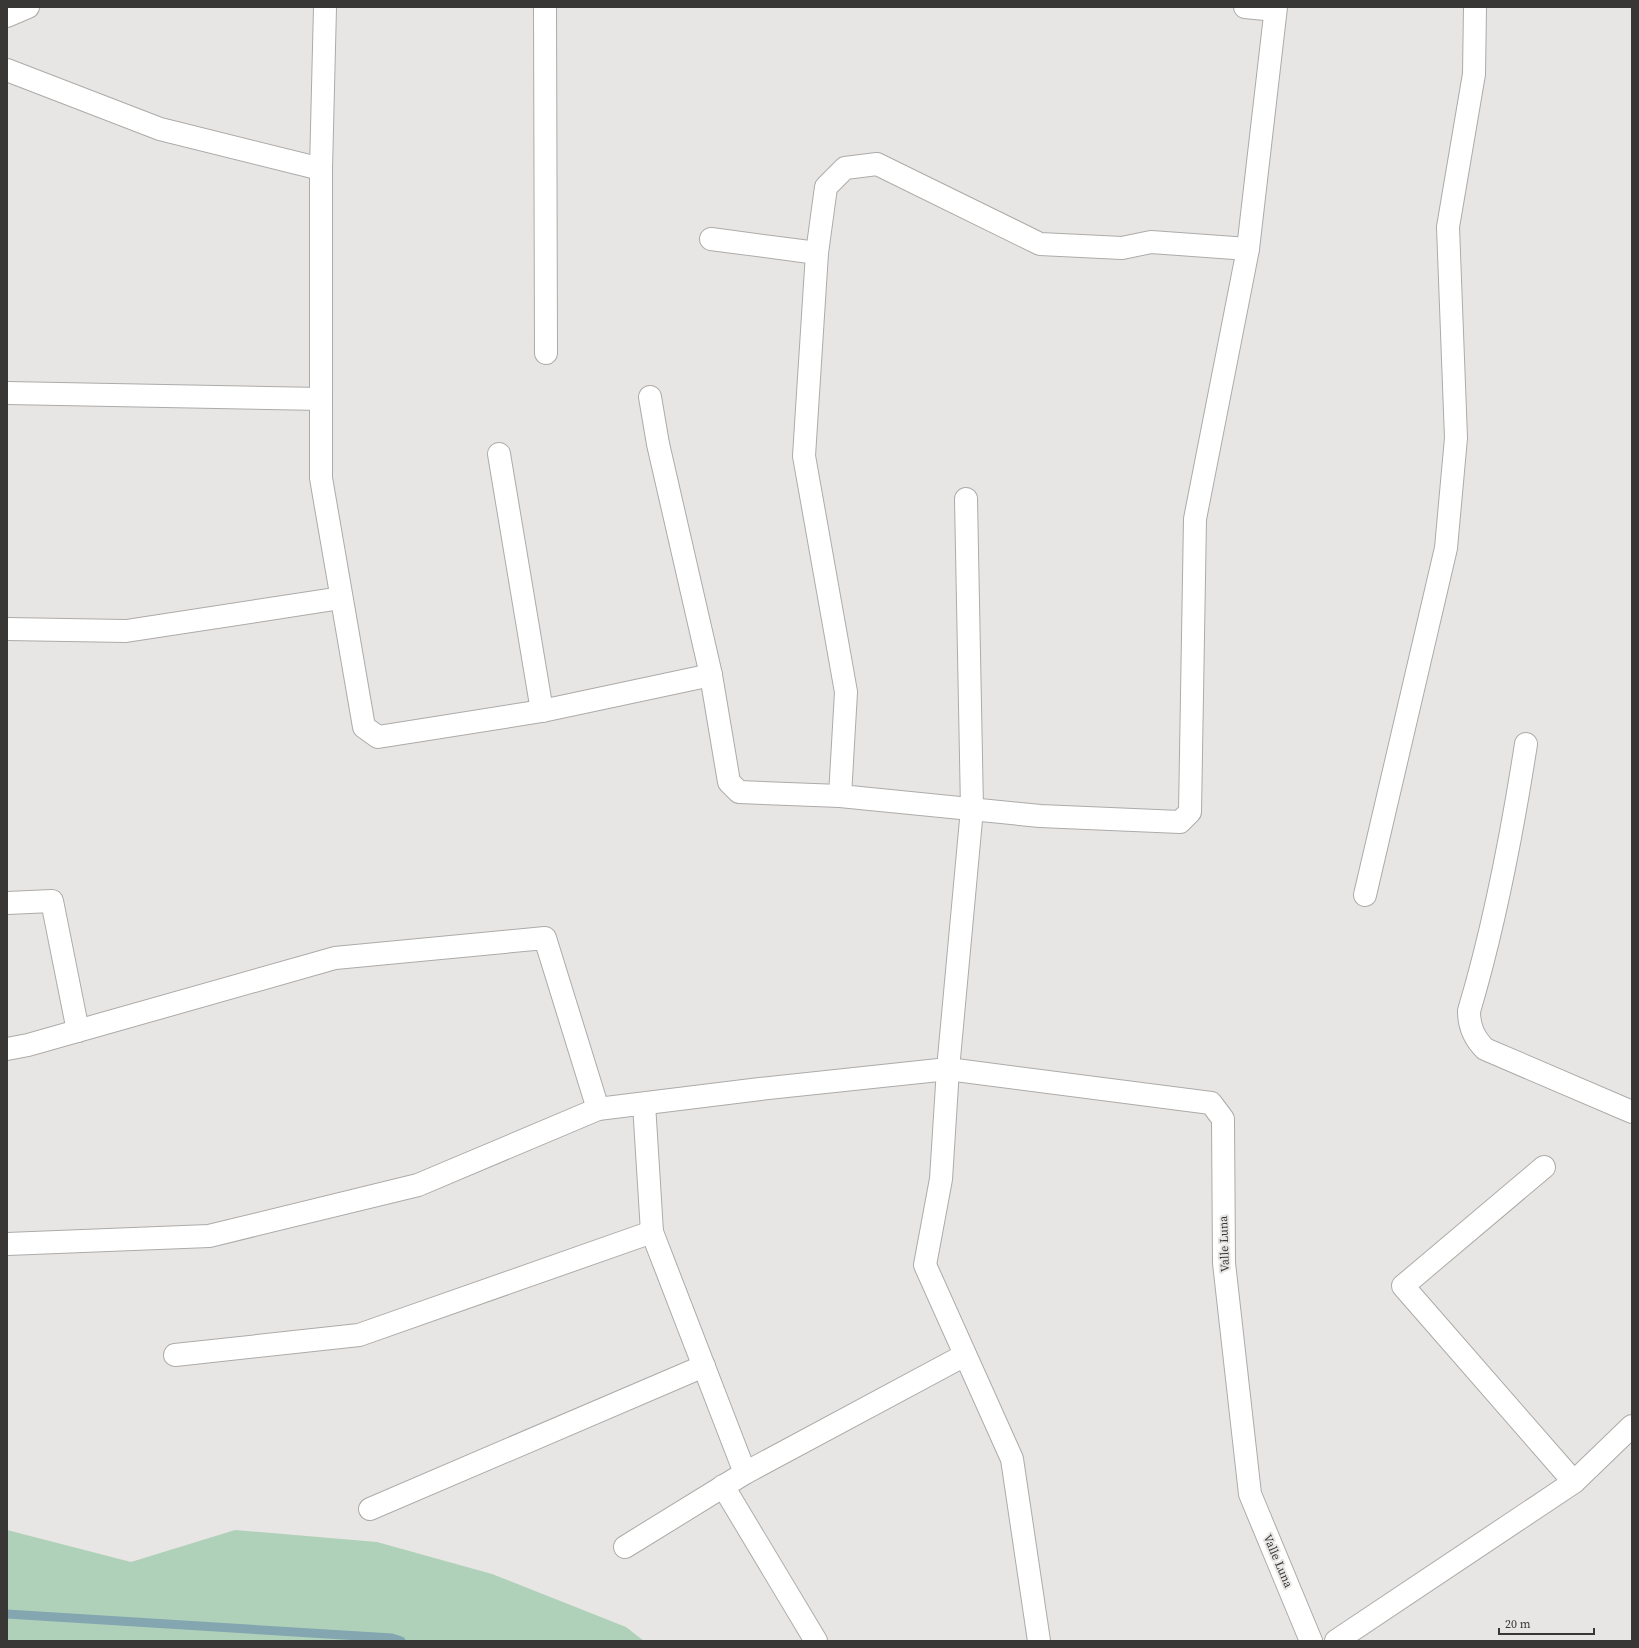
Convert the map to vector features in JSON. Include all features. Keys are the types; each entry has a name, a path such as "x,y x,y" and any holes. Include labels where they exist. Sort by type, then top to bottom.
{"street":[{"path":"7,16 28,7"},
{"path":"325,7 321,170 321,478 364,727 378,737 542,711 711,675"},
{"path":"545,7 546,353"},
{"path":"650,397 660,452 711,675 729,782 739,792 840,796 1040,816 1180,822 1190,812 1195,519 1248,248 1275,8 1245,7"},
{"path":"1365,895 1446,548 1456,438 1448,227 1474,74 1475,7"},
{"path":"7,70 160,128 321,170"},
{"path":"840,796 846,692 804,456 818,253 826,187 845,168 877,164 1040,244 1122,248 1151,242 1248,248"},
{"path":"711,239 818,253"},
{"path":"7,393 320,399"},
{"path":"499,454 542,711"},
{"path":"966,500 972,809 948,1069 941,1180 925,1265 1012,1459 1039,1641"},
{"path":"7,628 126,631 341,598"},
{"path":"1526,744 1512,832 1494,920 1469,1012 1469,1023 1478,1042 1485,1049 1632,1112"},
{"path":"7,903 52,901 78,1031"},
{"path":"7,1049 28,1045 334,958 545,938 598,1109"},
{"name":"Valle Luna","path":"7,1244 209,1236 418,1185 598,1109 948,1069 1211,1103 1223,1119 1224,1263 1250,1494 1311,1641"},
{"path":"644,1104 652,1232 745,1473"},
{"path":"1544,1168 1403,1286 1574,1482"},
{"path":"175,1355 359,1335 652,1232"},
{"path":"625,1547 745,1473 966,1355"},
{"path":"370,1509 704,1366"},
{"path":"1336,1641 1574,1482 1632,1426"},
{"path":"723,1486 816,1641"}],"green space":[{"path":"7,1530 131,1562 235,1530 377,1542 492,1574 626,1627 644,1641 7,1641"}],"waterway":[{"path":"7,1614 392,1638 401,1641"}]}
